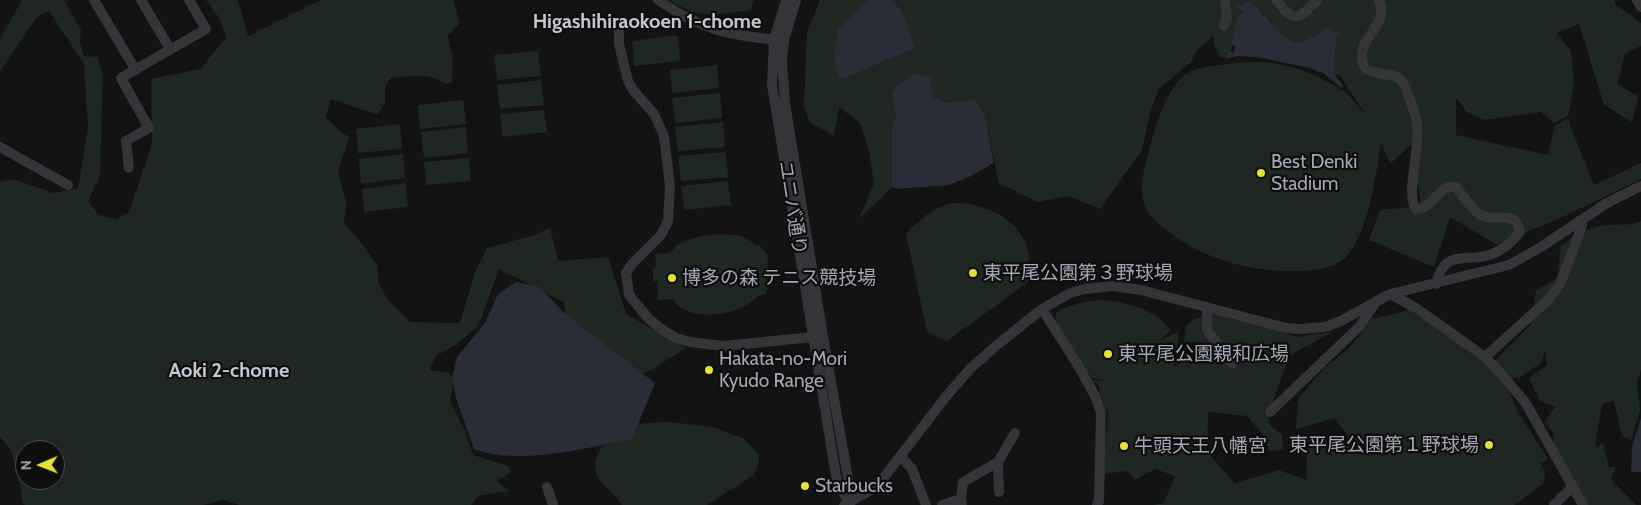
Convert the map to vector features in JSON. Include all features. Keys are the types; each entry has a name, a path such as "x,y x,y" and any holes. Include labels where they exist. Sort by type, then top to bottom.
{"street":[{"path":"94,0 135,69"},
{"path":"141,0 170,48"},
{"path":"128,168 126,141 149,128 121,78 170,48 206,29 188,0"},
{"path":"658,0 701,25 731,34 779,40"},
{"name":"ユニバ通り","path":"786,0 772,85 837,482 847,504"},
{"name":"ユニバ通り","path":"796,0 779,40 786,103 821,326 848,478 847,504"},
{"path":"1224,25 1227,19 1225,0"},
{"path":"1276,0 1287,14 1298,17 1303,15 1317,0"},
{"path":"1379,0 1382,10 1380,18 1364,46 1363,64 1367,70 1396,76 1402,80 1418,127 1412,192 1413,204 1416,209 1426,207 1448,186 1453,186 1483,216 1492,218 1505,216 1514,220 1519,226 1520,232 1513,241 1493,254 1463,257 1450,261 1439,272 1436,284"},
{"path":"1638,0 1641,7"},
{"path":"619,30 619,44 628,81 633,90 654,114 664,136 670,186 668,221 661,235 626,272 629,295 648,318 661,329 676,338 690,342 724,346 813,337"},
{"path":"0,147 68,185"},
{"path":"847,504 871,490 885,476 948,394 971,368 1042,309 1070,293 1085,289 1113,286 1141,290 1279,326 1300,330 1325,327 1341,321 1390,294 1509,265 1527,256 1607,203 1641,186"},
{"path":"1486,357 1548,300 1560,284 1582,226 1580,221"},
{"path":"1390,294 1416,308 1486,357 1525,402 1583,505"},
{"path":"1270,412 1360,326 1375,302"},
{"path":"1207,307 1206,330 1232,364"},
{"path":"1042,309 1076,362 1095,396 1101,412 1099,501 1097,505"},
{"path":"942,505 962,502 963,482 998,462 1015,433"},
{"path":"900,456 912,469 926,505"},
{"path":"998,462 999,492"},
{"path":"1554,505 1572,486"},
{"path":"547,487 553,505"}],"shaded area":[{"path":"22,0 64,0 81,30 80,42 84,56 97,57 103,74 100,176 88,201 99,215 116,219 129,212 152,144 151,79 200,69 226,38 220,19 206,0 238,0 248,36 320,0 453,0 459,24 448,35 453,57 452,82 446,84 426,76 391,78 385,85 385,103 378,115 331,99 326,117 349,137 338,172 346,202 344,223 377,265 378,282 388,300 410,322 460,323 475,272 487,248 535,235 550,228 558,261 608,257 626,314 686,348 646,373 599,375 563,346 565,303 499,269 479,325 458,343 436,356 429,370 449,373 454,382 450,401 466,433 473,455 509,466 511,472 497,481 509,491 478,496 471,505 240,505 223,500 204,505 25,505 21,490 65,490 65,440 15,440 15,464 10,449 0,437 0,182 13,179 53,193 78,188 88,127 84,64 49,11 37,17 0,71 0,39"},
{"path":"670,0 754,0 750,10 709,14 691,11"},
{"path":"820,0 868,0 866,1 840,79 915,48 902,10 891,0 1615,0 1615,4 1641,23 1641,46 1625,53 1617,84 1638,96 1632,122 1604,105 1579,24 1557,33 1571,51 1574,86 1568,116 1554,123 1541,112 1484,120 1467,112 1456,98 1456,135 1548,155 1554,127 1567,118 1594,185 1641,163 1641,179 1567,215 1497,245 1450,217 1434,267 1369,240 1380,210 1421,206 1412,144 1390,164 1381,143 1374,187 1360,235 1353,248 1341,261 1328,267 1299,271 1259,269 1227,262 1197,249 1169,232 1148,212 1143,200 1143,175 1156,125 1168,97 1179,81 1189,73 1207,67 1246,62 1284,65 1306,72 1337,87 1349,95 1366,115 1340,76 1331,72 1302,45 1238,24 1229,58 1220,57 1215,47 1213,36 1196,51 1191,62 1159,89 1150,112 1142,150 1100,209 1069,196 1037,202 999,183 985,115 945,103 932,96 892,95 896,114 892,130 892,187 859,219 874,183 869,151 860,123 839,107 834,136 809,122 804,105 807,32"},
{"path":"868,0 891,0 902,10 915,48 840,79 834,62 838,29"},
{"path":"1250,0 1251,4 1279,32 1295,43 1320,33 1323,29 1328,28 1341,33 1336,36 1334,69 1336,76 1343,86 1341,88 1325,74 1310,68 1256,57 1237,56 1224,59 1229,52 1234,52 1235,46 1231,45 1237,19 1244,11 1236,8 1237,5 1240,6"},
{"path":"678,35 680,61 634,66 632,41"},
{"path":"538,51 541,76 497,80 494,55"},
{"path":"717,65 719,88 672,93 670,70"},
{"path":"914,74 931,77 932,96 945,103 974,100 985,115 994,163 967,178 949,185 898,189 892,187 892,130 896,114 892,95 897,86"},
{"path":"541,80 544,105 500,109 497,85"},
{"path":"720,93 722,118 675,123 672,98"},
{"path":"463,100 466,124 420,129 418,105"},
{"path":"544,110 547,132 503,137 500,114"},
{"path":"723,122 725,147 678,151 675,127"},
{"path":"400,124 402,149 358,153 356,129"},
{"path":"466,127 468,153 424,158 421,132"},
{"path":"726,152 728,177 681,181 678,156"},
{"path":"403,154 405,178 361,184 359,159"},
{"path":"469,158 471,181 426,185 424,162"},
{"path":"728,181 731,205 684,210 681,186"},
{"path":"406,183 408,207 364,212 362,189"},
{"name":"東平尾公園第３野球場","path":"952,203 962,203 984,208 995,212 1013,224 1027,247 1031,280 947,341 927,332 906,234 927,215"},
{"path":"1641,221 1641,370 1637,383 1640,410 1631,441 1622,436 1614,401 1602,404 1595,447 1603,444 1609,467 1616,467 1611,479 1636,505 1588,505 1554,456 1553,432 1544,422 1555,407 1540,401 1529,378 1547,365 1545,350 1541,363 1519,378 1503,377 1518,412 1548,459 1540,463 1545,471 1544,483 1514,505 1153,505 1164,503 1175,476 1155,469 1135,480 1128,471 1103,474 1108,414 1100,394 1099,385 1090,380 1106,381 1088,377 1056,326 1056,313 1065,308 1084,302 1101,300 1119,302 1150,312 1166,324 1170,331 1160,340 1179,332 1177,348 1171,354 1175,366 1204,352 1202,342 1184,342 1186,326 1194,319 1215,313 1233,320 1255,322 1297,337 1332,332 1289,356 1268,417 1270,426 1282,435 1283,450 1269,451 1262,434 1247,416 1208,412 1207,452 1235,483 1279,470 1306,480 1308,438 1355,446 1335,418 1296,429 1298,399 1324,368 1349,348 1372,319 1410,310 1494,362 1532,323 1536,290 1558,278 1560,247 1571,238 1589,229"},
{"name":"博多の森 テニス競技場","path":"719,234 743,237 755,245 759,245 767,254 769,274 766,274 767,282 770,282 766,294 735,310 705,315 686,311 672,299 658,300 657,281 653,281 653,268 656,267 655,254 670,253 686,241"},
{"path":"516,282 540,287 564,313 655,383 632,439 573,451 532,456 492,454 474,449 456,398 452,378 457,357 485,323 498,294"},
{"path":"1641,418 1641,472 1631,472 1632,446"},
{"path":"670,422 712,427 743,438 759,456 759,462 754,475 707,505 622,505 602,484 597,475 596,459 600,451 612,437 635,425"}],"place":[{"name":"Best Denki Stadium","path":"1261,173"},
{"name":"東平尾公園第３野球場","path":"973,273"},
{"name":"博多の森 テニス競技場","path":"672,278"},
{"name":"東平尾公園親和広場","path":"1108,354"},
{"name":"Hakata-no-Mori Kyudo Range","path":"709,370"},
{"name":"東平尾公園第１野球場","path":"1489,445"},
{"name":"牛頭天王八幡宮","path":"1124,446"},
{"name":"Starbucks","path":"805,486"}],"district":[{"name":"Higashihiraokoen 1-chome","path":"647,22"},
{"name":"Aoki 2-chome","path":"229,371"}]}
